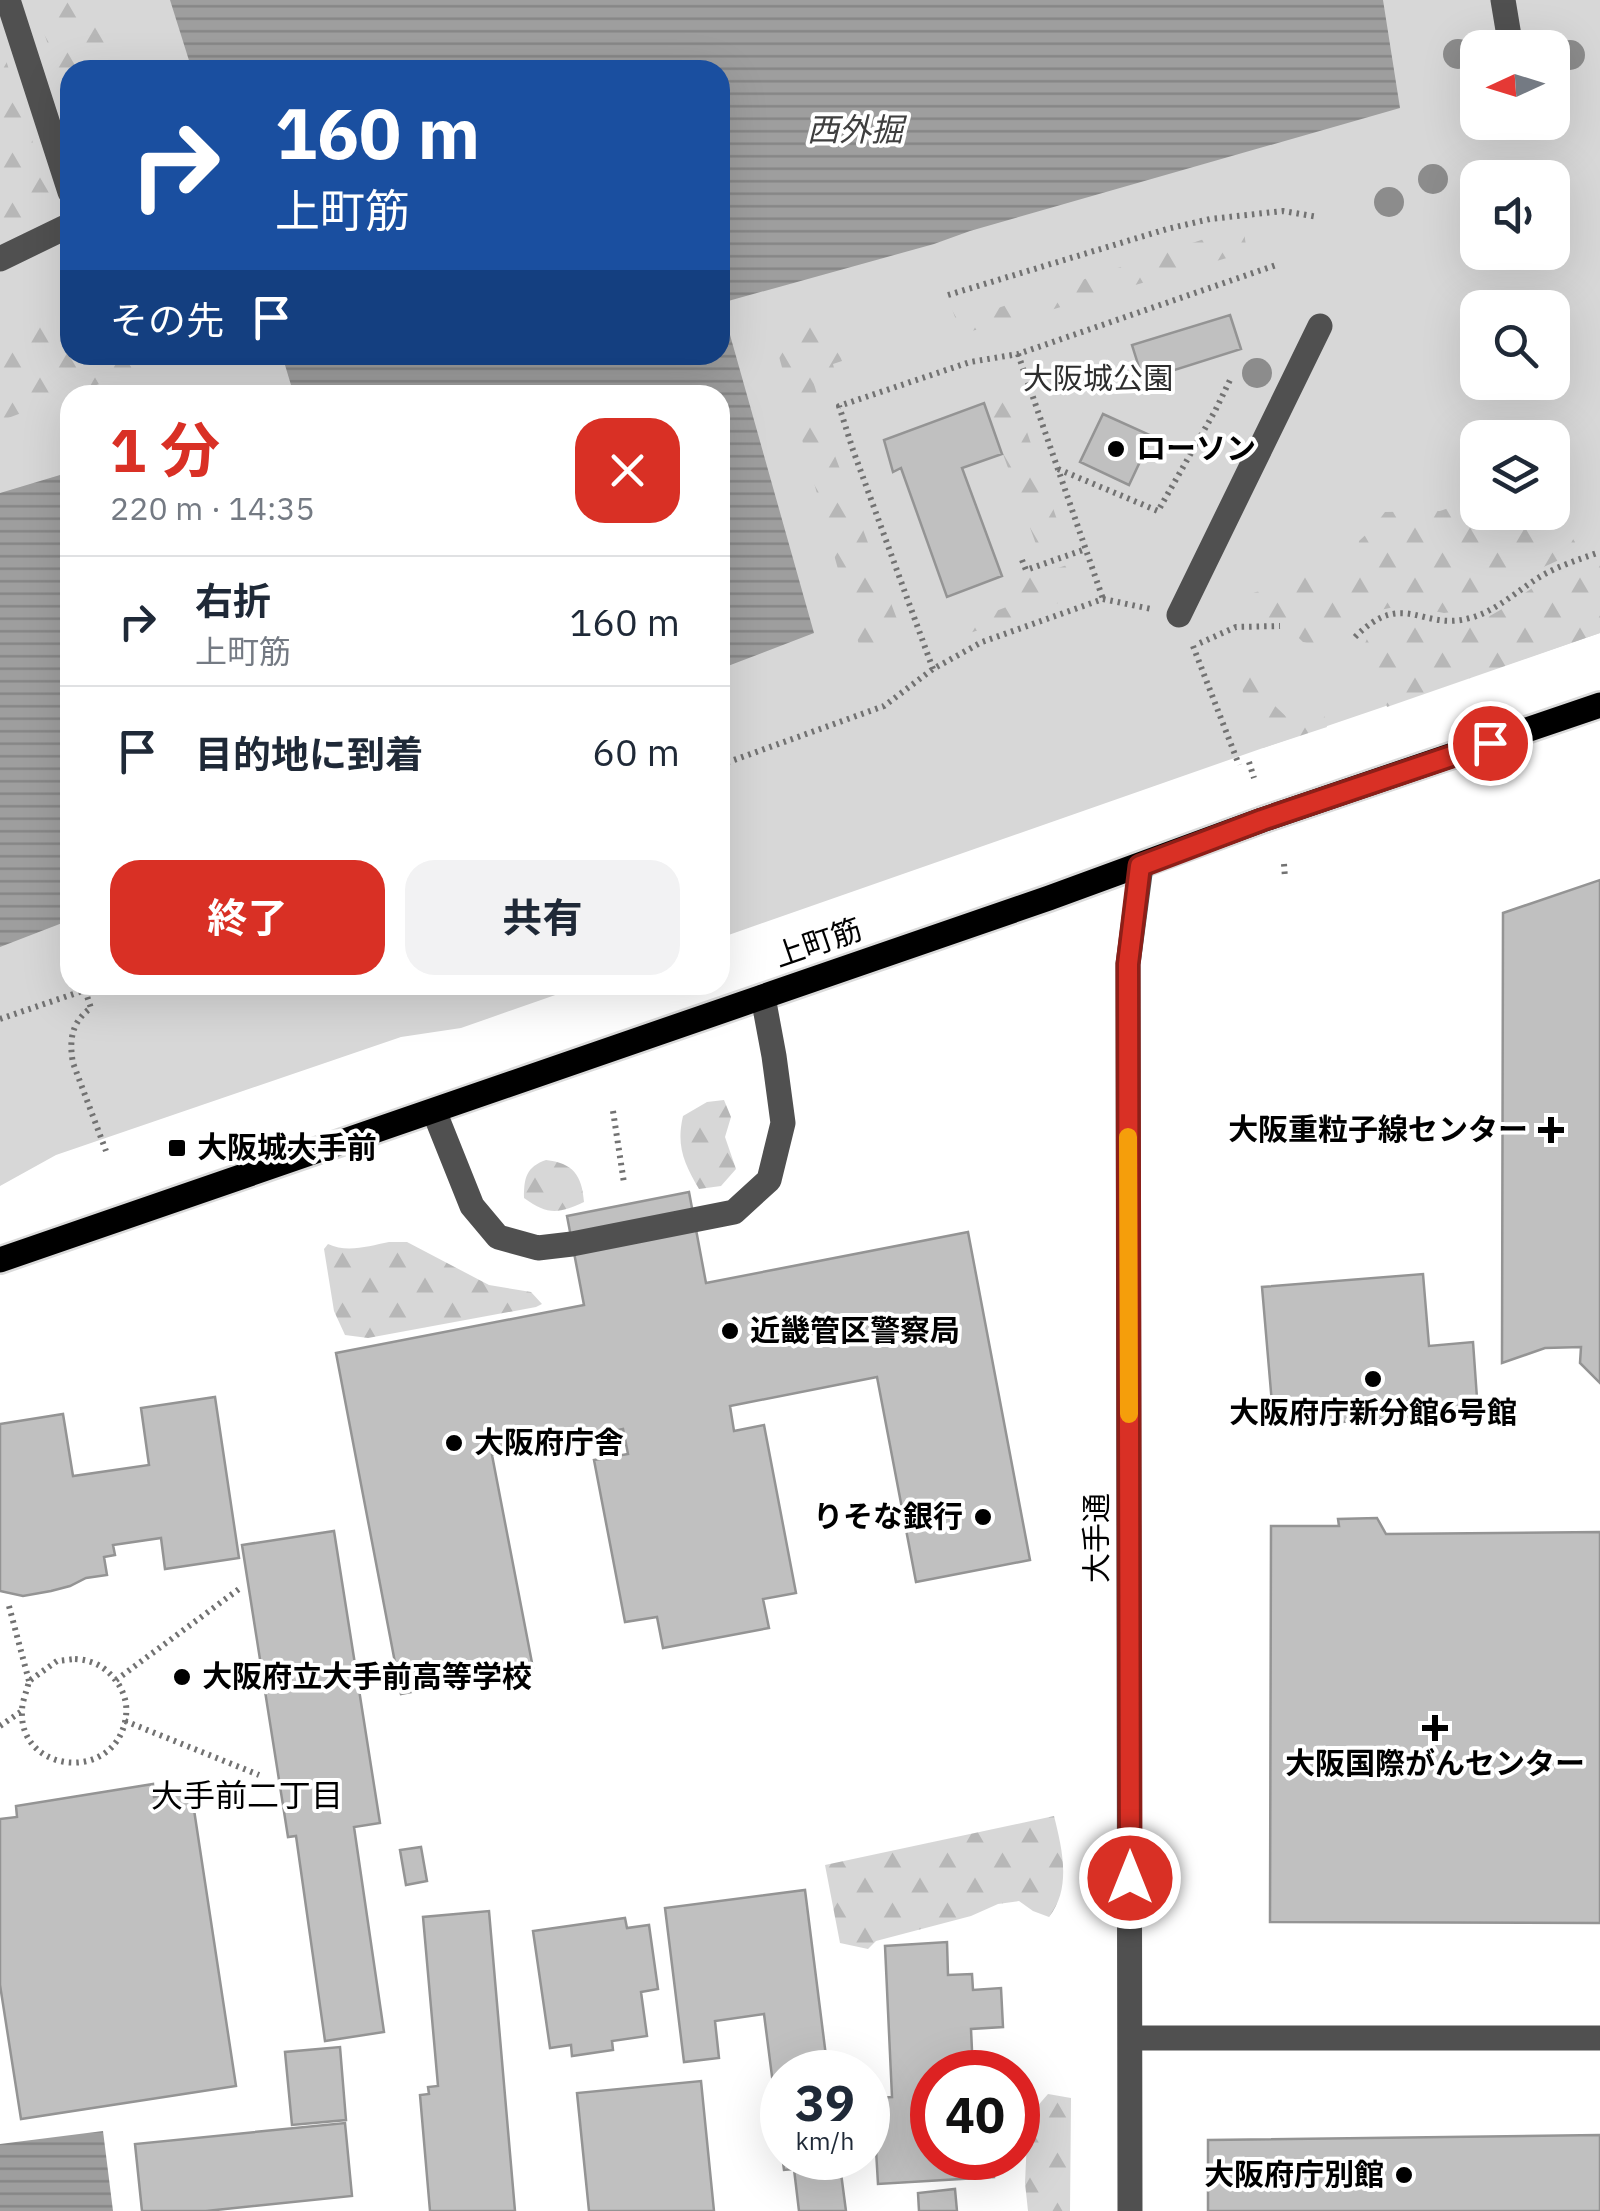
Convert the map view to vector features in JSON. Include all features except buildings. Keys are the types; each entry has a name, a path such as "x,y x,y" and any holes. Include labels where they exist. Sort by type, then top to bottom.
{"main road":[{"name":"上町筋","path":"0,1260 1600,705"}],"street":[{"path":"8,0 60,161"},
{"path":"1503,0 1508,30"},
{"path":"0,259 60,230"},
{"path":"1179,615 1320,326"},
{"name":"大手通","path":"1130,2211 1128,964 1140,866"},
{"path":"434,1111 472,1206 498,1237 538,1248 734,1212 769,1180 783,1124 762,997"},
{"path":"1130,2038 1600,2038"}],"path":[{"path":"948,296 1210,219 1283,211 1318,217"},
{"path":"933,670 839,406 970,362 1018,354 1278,264"},
{"path":"1018,354 1104,599"},
{"path":"1058,469 1158,511 1230,380"},
{"path":"1022,560 1026,570 1086,549"},
{"path":"1355,637 1367,624 1391,614 1417,614 1444,621 1470,618 1550,572 1600,552"},
{"path":"730,761 884,706 933,670 982,642 1104,599 1179,615 1240,765"},
{"path":"1193,646 1236,626 1280,626"},
{"path":"1249,762 1254,778"},
{"path":"1284,864 1285,878"},
{"path":"0,1019 70,995"},
{"path":"87,995 92,1008 77,1022 70,1047 72,1063 106,1152"},
{"path":"613,1111 624,1183"},
{"path":"116,1680 239,1589"},
{"path":"9,1606 29,1681 22,1711 26,1732 34,1746 49,1758 71,1764 92,1761 107,1753 122,1735 127,1705 123,1691 104,1667 75,1658 57,1662 29,1681"},
{"path":"0,1726 22,1711"},
{"path":"125,1721 260,1775"}],"green space":[{"name":"大阪城公園","path":"0,0 1600,0 1600,633 730,935 730,385 60,385 60,995 555,995 461,1028 401,1037 56,1155 0,1186"},
{"path":"33,0 92,0 113,60 60,60 60,80"},
{"path":"0,42 50,195 47,215 0,237"},
{"path":"1243,226 1247,252 1000,325 961,333 952,309 998,308"},
{"path":"60,318 60,365 150,365 97,385 60,385 60,399 0,421 0,337"},
{"path":"833,319 843,345 838,347 842,361 833,364 835,372 814,384 835,456 908,648 861,652 773,335"},
{"path":"1014,394 1066,546 1040,555 985,405"},
{"path":"1460,504 1460,530 1569,530 1575,542 1572,554 1522,577 1482,605 1468,610 1444,613 1404,605 1380,610 1366,616 1338,645 1322,647 1303,642 1280,620 1247,615 1240,608 1257,592 1280,593 1303,571 1353,567 1359,541 1385,512 1440,511"},
{"path":"1600,558 1600,633 1387,707 1383,693 1361,658 1368,638 1378,626 1405,620 1469,624 1499,611 1556,574"},
{"path":"1073,563 1079,586 1074,589 1076,597 949,640 939,633 1022,601 1016,582"},
{"path":"1262,659 1256,682 1258,690 1296,726 1324,715 1327,727 1263,748 1238,678 1249,665"},
{"path":"724,1100 731,1117 725,1137 736,1169 721,1186 699,1189 683,1154 683,1116 707,1102"},
{"path":"546,1160 563,1164 574,1172 584,1202 553,1211 524,1198 528,1174"},
{"path":"407,1242 489,1285 531,1292 542,1304 368,1338 345,1335 334,1311 324,1249 328,1244 350,1248"},
{"path":"1054,1816 1063,1881 1049,1917 1019,1901 876,1941 868,1949 840,1943 825,1865"},
{"path":"1048,2094 1071,2098 1070,2211 1028,2211 1025,2180 1040,2180 1040,2103"}],"water":[{"name":"西外掘","path":"170,0 1383,0 1400,108 730,301 730,60 189,60"},
{"name":"西外掘","path":"730,335 814,633 730,665 730,385 291,385 285,365 730,365"},
{"path":"60,475 60,924 0,947 0,493"},
{"path":"103,2131 113,2211 0,2211 0,2144"}],"slow traffic":[{"path":"1128,1137 1129,1414"}],"place":[{"name":"ローソン","path":"1116,449"},
{"name":"大阪重粒子線センター","path":"1551,1130"},
{"name":"大阪城大手前","path":"177,1148"},
{"name":"近畿管区警察局","path":"730,1331"},
{"name":"大阪府庁新分館6号館","path":"1373,1379"},
{"name":"大阪府庁舎","path":"454,1443"},
{"name":"りそな銀行","path":"983,1517"},
{"name":"大阪府立大手前高等学校","path":"182,1677"},
{"name":"大阪国際がんセンター","path":"1435,1728"},
{"name":"大阪府庁別館","path":"1404,2175"}],"district":[{"name":"大手前二丁目","path":"247,1796"}],"route":[{"path":"1130,1878 1128,964 1140,866 1490,743"}]}
